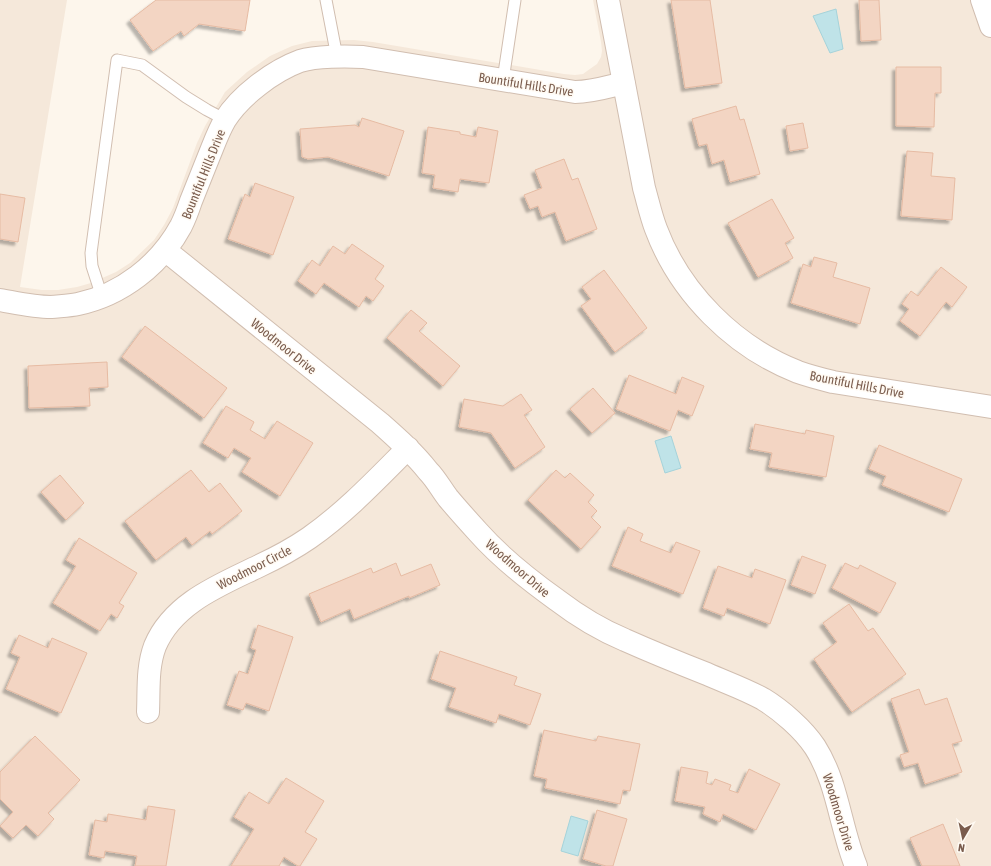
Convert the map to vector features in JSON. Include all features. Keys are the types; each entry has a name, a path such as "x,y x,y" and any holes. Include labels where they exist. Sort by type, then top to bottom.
{"street":[{"path":"608,0 624,83"},
{"path":"982,0 991,26"},
{"name":"Bountiful Hills Drive","path":"0,300 49,307 77,305 102,297 131,282 165,250 181,226 218,133 233,108 242,98 284,68 301,61 316,58 363,58 575,92 600,90 624,83 644,188 656,230 676,268 688,286 716,319 747,345 764,356 797,372 814,378 851,386 991,408"},
{"name":"Woodmoor Drive","path":"165,250 380,423 408,448 429,472 448,498 478,532 524,576 591,623 624,640 742,689 764,700 784,714 801,730 815,747 828,773 833,786 846,840 856,866"},
{"name":"Woodmoor Circle","path":"148,712 150,668 155,646 160,636 177,614 202,594 284,553 309,538 352,504 408,448"}],"lane":[{"path":"326,0 337,57"},
{"path":"502,80 515,0"},
{"path":"102,297 92,266 91,253 117,60 142,65 186,97 226,120"}],"shaded area":[{"path":"0,0 67,0 20,287 42,290 58,290 91,283 116,272 130,263 154,240 173,208 197,143 205,126 225,92 247,72 270,56 292,46 312,41 354,40 575,75 583,74 597,64 601,57 601,42 593,0 991,0 991,866 0,866"}],"water":[{"path":"836,9 843,49 830,53 813,16"},
{"path":"671,436 681,468 665,473 655,441"},
{"path":"571,816 588,821 578,856 561,851"}],"building":[{"path":"156,0 250,0 245,31 199,24 184,36 181,31 153,51 130,20"},
{"path":"671,0 710,0 722,83 685,88"},
{"path":"859,0 879,0 881,40 861,41"},
{"path":"896,67 941,67 941,93 935,93 934,127 896,126"},
{"path":"736,106 740,120 744,119 760,174 730,182 724,160 712,164 707,144 699,146 692,119"},
{"path":"362,118 404,131 389,176 328,157 308,159 302,157 300,129 355,125 359,127"},
{"path":"803,123 808,148 790,151 786,126"},
{"path":"428,127 460,132 460,134 476,137 478,127 498,131 489,183 460,179 458,192 433,188 435,175 422,173"},
{"path":"907,151 933,153 931,176 955,178 952,220 901,216"},
{"path":"564,159 572,180 578,178 597,229 566,241 555,212 542,217 538,206 530,209 524,195 542,188 535,170"},
{"path":"255,183 294,197 273,255 228,239 245,194 250,197"},
{"path":"0,194 25,198 18,242 0,239"},
{"path":"772,199 794,238 785,243 793,258 758,277 728,223"},
{"path":"352,244 384,266 375,279 384,286 373,301 366,296 359,307 324,283 316,294 298,281 312,260 320,266 333,246 345,254"},
{"path":"814,257 837,263 833,277 870,288 860,324 791,303 803,264 811,267"},
{"path":"941,267 967,287 952,307 946,302 920,336 900,321 909,309 902,304 911,291 918,296"},
{"path":"604,270 647,328 615,352 581,306 591,299 582,287"},
{"path":"411,310 427,323 419,331 460,366 443,386 387,338"},
{"path":"145,326 227,388 204,418 122,357"},
{"path":"107,362 108,387 89,388 90,406 29,408 28,366"},
{"path":"629,375 676,394 682,377 704,386 692,416 678,410 670,431 616,409"},
{"path":"593,388 615,413 592,433 570,409"},
{"path":"521,394 532,410 524,415 545,447 515,468 491,433 459,427 464,399 503,406"},
{"path":"226,406 254,422 250,430 265,439 277,421 313,443 280,496 242,472 251,458 234,448 228,458 203,443"},
{"path":"755,424 805,434 806,430 834,436 826,477 769,467 772,453 750,449"},
{"path":"879,445 962,479 949,512 882,485 886,476 869,469"},
{"path":"191,470 209,492 220,483 242,511 212,534 210,531 192,545 186,537 156,560 125,521"},
{"path":"556,470 565,478 570,473 594,495 588,502 597,511 591,517 601,527 581,549 528,500"},
{"path":"60,475 84,503 66,520 41,492"},
{"path":"628,527 643,534 640,541 671,553 676,542 700,551 683,594 612,566"},
{"path":"79,538 137,573 119,603 124,606 117,618 111,614 100,631 53,603 76,566 66,560"},
{"path":"802,556 826,565 815,594 791,585"},
{"path":"396,563 401,576 431,564 440,585 354,619 350,609 321,622 309,594 371,568 373,573"},
{"path":"845,563 858,569 860,565 896,583 880,613 832,588"},
{"path":"718,566 752,578 755,569 786,580 770,624 727,608 724,616 703,608"},
{"path":"849,604 868,631 873,628 906,674 852,712 814,659 837,642 823,623"},
{"path":"258,625 293,637 269,711 246,703 243,710 227,705 239,671 248,674 256,650 251,648"},
{"path":"19,635 48,648 52,638 87,653 61,713 6,689 20,657 11,653"},
{"path":"440,651 517,677 514,685 541,694 530,725 499,714 496,723 449,707 456,688 431,679"},
{"path":"919,689 925,705 947,698 962,741 952,744 962,772 925,784 918,763 904,767 900,755 909,752 891,699"},
{"path":"544,730 596,741 598,736 640,744 630,791 623,790 620,804 545,788 547,779 534,776"},
{"path":"35,736 80,780 48,813 54,819 38,836 26,825 13,838 0,826 13,812 0,799 0,772"},
{"path":"681,767 708,772 706,783 712,785 715,779 731,785 729,790 738,793 749,769 780,784 756,830 723,814 720,822 703,814 705,807 675,801"},
{"path":"286,778 324,801 305,832 317,839 300,866 284,857 279,866 231,866 254,829 234,817 249,792 269,804"},
{"path":"148,806 175,810 166,866 135,866 137,856 105,851 104,858 89,855 95,820 107,822 108,814 146,820"},
{"path":"597,810 627,819 613,866 606,866 583,859"},
{"path":"943,824 960,866 922,866 910,838"}]}
